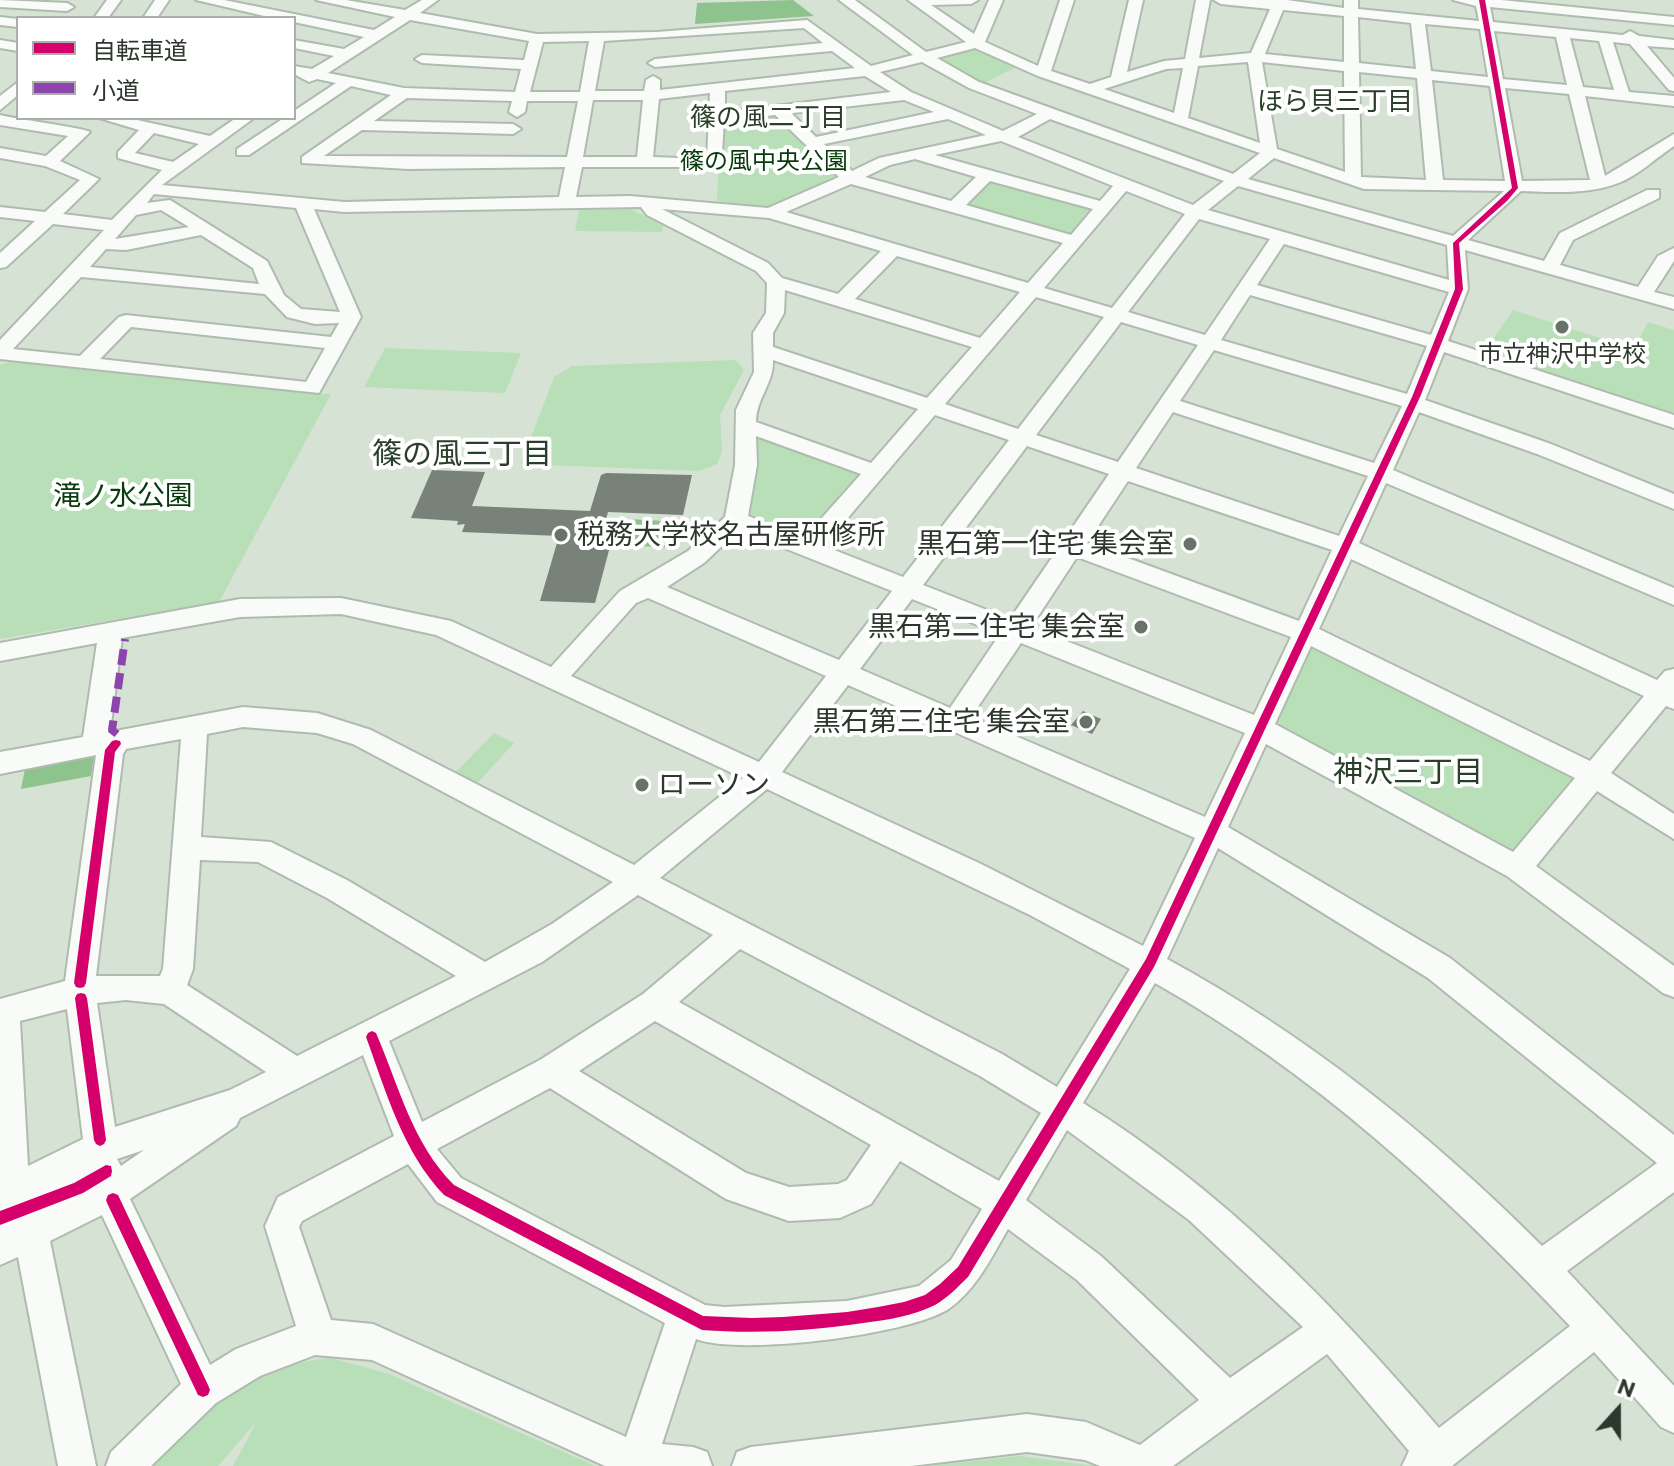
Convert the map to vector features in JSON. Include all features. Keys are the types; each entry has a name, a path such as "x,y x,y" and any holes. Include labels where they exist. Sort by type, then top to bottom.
{"street":[{"path":"203,0 285,16"},
{"path":"323,0 405,16 456,36 657,36 807,24 868,71 906,95 1002,136 1195,212 1459,289"},
{"path":"296,87 431,0"},
{"path":"846,0 924,57 983,88 1049,113 1238,181 1674,303"},
{"path":"916,0 971,0"},
{"path":"916,0 977,43 1009,73"},
{"path":"977,43 996,0"},
{"path":"1043,73 1067,0"},
{"path":"1118,78 1136,0"},
{"path":"1180,121 1203,0"},
{"path":"1221,0 1351,7 1418,19 1674,44"},
{"path":"1460,0 1674,9"},
{"path":"372,1037 416,1142 436,1179 449,1190 702,1323 739,1327 897,1311 928,1301 963,1272 1150,963 1413,403 1459,289 1456,243 1488,210 1510,196 1515,188 1482,1"},
{"path":"200,16 225,2"},
{"path":"0,3 70,3"},
{"path":"47,16 70,3"},
{"path":"1270,153 1256,57 1280,3"},
{"path":"1605,6 1674,21"},
{"path":"1605,6 1674,87"},
{"path":"1351,7 1353,182"},
{"path":"296,18 377,35"},
{"path":"1418,19 1435,187"},
{"path":"1562,34 1599,184"},
{"path":"380,88 456,36"},
{"path":"645,160 657,36"},
{"path":"505,162 537,38"},
{"path":"567,202 597,38"},
{"path":"1605,38 1623,96"},
{"path":"296,70 404,93 522,97 652,95 868,71 977,43"},
{"path":"296,44 346,54"},
{"path":"655,63 835,46"},
{"path":"1090,89 1148,68 1256,57 1674,101"},
{"path":"412,66 530,65"},
{"path":"1655,65 1674,66"},
{"path":"983,88 1009,73 1043,73 1353,182 1388,187 1515,188 1599,184 1616,178 1674,139"},
{"path":"0,105 15,80"},
{"path":"296,117 349,81"},
{"path":"404,93 308,160 373,165 645,160 715,164 718,88"},
{"path":"718,117 906,95"},
{"path":"779,110 850,178 1074,241"},
{"path":"770,213 885,161 1017,132 1049,113"},
{"path":"813,142 948,114"},
{"path":"8,119 82,132 49,162"},
{"path":"116,120 250,153 291,120"},
{"path":"0,351 25,328 150,189 208,142 242,120"},
{"path":"358,125 513,129"},
{"path":"150,128 124,155 176,168"},
{"path":"0,153 49,162 91,179 0,263"},
{"path":"9,1218 101,1148 236,1104 486,978 579,925 638,881 764,776 910,589 1195,212 1270,153"},
{"path":"916,155 1104,207"},
{"path":"344,207 373,165"},
{"path":"954,207 987,175"},
{"path":"1616,178 1674,204"},
{"path":"809,548 1123,184"},
{"path":"150,189 344,207 646,201 770,213 1413,403 1544,449 1674,502"},
{"path":"1550,267 1566,237 1653,194"},
{"path":"646,201 653,211 762,267 776,282 984,345"},
{"path":"0,351 312,389 352,317 305,203"},
{"path":"0,212 49,218 122,218 164,204 261,265 264,288"},
{"path":"101,243 126,245 205,229"},
{"path":"955,721 1280,237"},
{"path":"842,301 894,249"},
{"path":"1643,294 1664,260 1674,253"},
{"path":"76,271 264,288 304,319 352,317"},
{"path":"555,678 628,597 696,557 736,520 746,465 746,410 764,372 763,333 775,313 776,282"},
{"path":"224,331 264,288"},
{"path":"1246,288 1438,343 1674,422"},
{"path":"85,363 126,321 338,344"},
{"path":"0,324 25,328"},
{"path":"763,350 1344,546 1670,690 1517,868"},
{"path":"1168,404 1379,472 1674,597"},
{"path":"745,425 875,472"},
{"path":"736,520 1260,728 1517,868 1674,983"},
{"path":"1072,546 1304,632 1594,775 1674,828"},
{"path":"648,588 1210,831 1439,968 1674,1156"},
{"path":"0,652 118,636 240,608 291,604 341,606 442,627 555,678 1078,923 1150,963 1304,1061 1402,1139 1541,1268 1674,1414"},
{"path":"118,636 110,750 80,991 106,1170 203,1390"},
{"path":"0,763 243,717 317,723 362,737 738,932 1064,1107 1194,1202 1262,1262 1330,1330 1429,1460 1597,1327"},
{"path":"170,991 178,969 195,725"},
{"path":"186,848 261,850 337,889 486,978"},
{"path":"315,1337 313,1316 282,1226 290,1209 551,1071 654,1004 738,932"},
{"path":"77,1466 9,1218 2,1013 92,988 131,986 170,991 297,1074"},
{"path":"654,1004 895,1139 1004,1205 1089,1268 1229,1403"},
{"path":"551,1071 738,1187 789,1204 840,1201 859,1192 878,1169 895,1139"},
{"path":"9,1218 111,1192 236,1104"},
{"path":"9,1218 78,1188 106,1170"},
{"path":"1541,1268 1674,1171"},
{"path":"637,1461 686,1315"},
{"path":"751,1466 1027,1433 1086,1441 1145,1466 1330,1330"},
{"path":"125,1466 173,1415 203,1390 249,1362 315,1337 373,1342 637,1461 693,1466"}],"green space":[{"path":"976,47 1015,68 982,84 933,56"},
{"name":"篠の風中央公園","path":"773,112 844,176 770,209 717,201 721,120"},
{"path":"986,178 1096,209 1073,236 963,207"},
{"path":"631,209 663,225 662,232 575,231 579,210"},
{"path":"1513,310 1634,349 1648,322 1674,330 1674,414 1485,351"},
{"path":"385,348 521,353 505,393 364,387"},
{"name":"滝ノ水公園","path":"17,360 331,394 219,602 0,639 0,365"},
{"path":"736,360 744,370 720,415 722,452 717,464 699,471 521,464 554,377 572,366"},
{"path":"759,432 863,471 865,476 811,537 804,538 745,515 750,437"},
{"path":"1311,645 1581,779 1517,852 1509,853 1278,727 1276,721"},
{"path":"494,733 514,743 473,788 451,777"},
{"path":"331,1358 389,1374 595,1466 233,1466 257,1421 218,1466 148,1466 187,1427 230,1394 277,1370"},
{"path":"1020,1456 1095,1466 930,1466"}],"shaded area":[{"path":"793,0 814,16 695,24 697,3"},
{"path":"628,519 683,522 676,548 621,545"},
{"path":"94,756 91,776 21,789 25,769"}],"building":[{"name":"税務大学校名古屋研修所","path":"432,470 485,472 472,506 590,511 601,475 606,473 692,475 683,515 608,512 601,539 612,539 595,603 540,601 559,536 462,532 465,524 457,525 458,521 411,518"},
{"name":"黒石第三住宅 集会室","path":"1083,711 1101,719 1092,734 1071,725"}],"marked path":[{"path":"117,734 112,730 125,639"}],"cycle path":[{"path":"372,1037 413,1140 449,1190 702,1323 752,1325 847,1319 904,1309 925,1302 950,1285 963,1272 1150,963 1416,397 1459,289 1456,243 1515,188 1482,0"},
{"path":"80,983 110,750 116,744"},
{"path":"81,998 100,1140"},
{"path":"0,1218 78,1188 106,1171"},
{"path":"113,1200 203,1390"}],"place":[{"name":"市立神沢中学校","path":"1562,327"},
{"name":"税務大学校名古屋研修所","path":"561,535"},
{"name":"黒石第一住宅 集会室","path":"1190,544"},
{"name":"黒石第二住宅 集会室","path":"1141,627"},
{"name":"黒石第三住宅 集会室","path":"1086,722"},
{"name":"ローソン","path":"642,785"}],"district":[{"name":"ほら貝三丁目","path":"1335,101"},
{"name":"篠の風二丁目","path":"768,117"},
{"name":"篠の風三丁目","path":"462,454"},
{"name":"神沢三丁目","path":"1408,772"}]}
